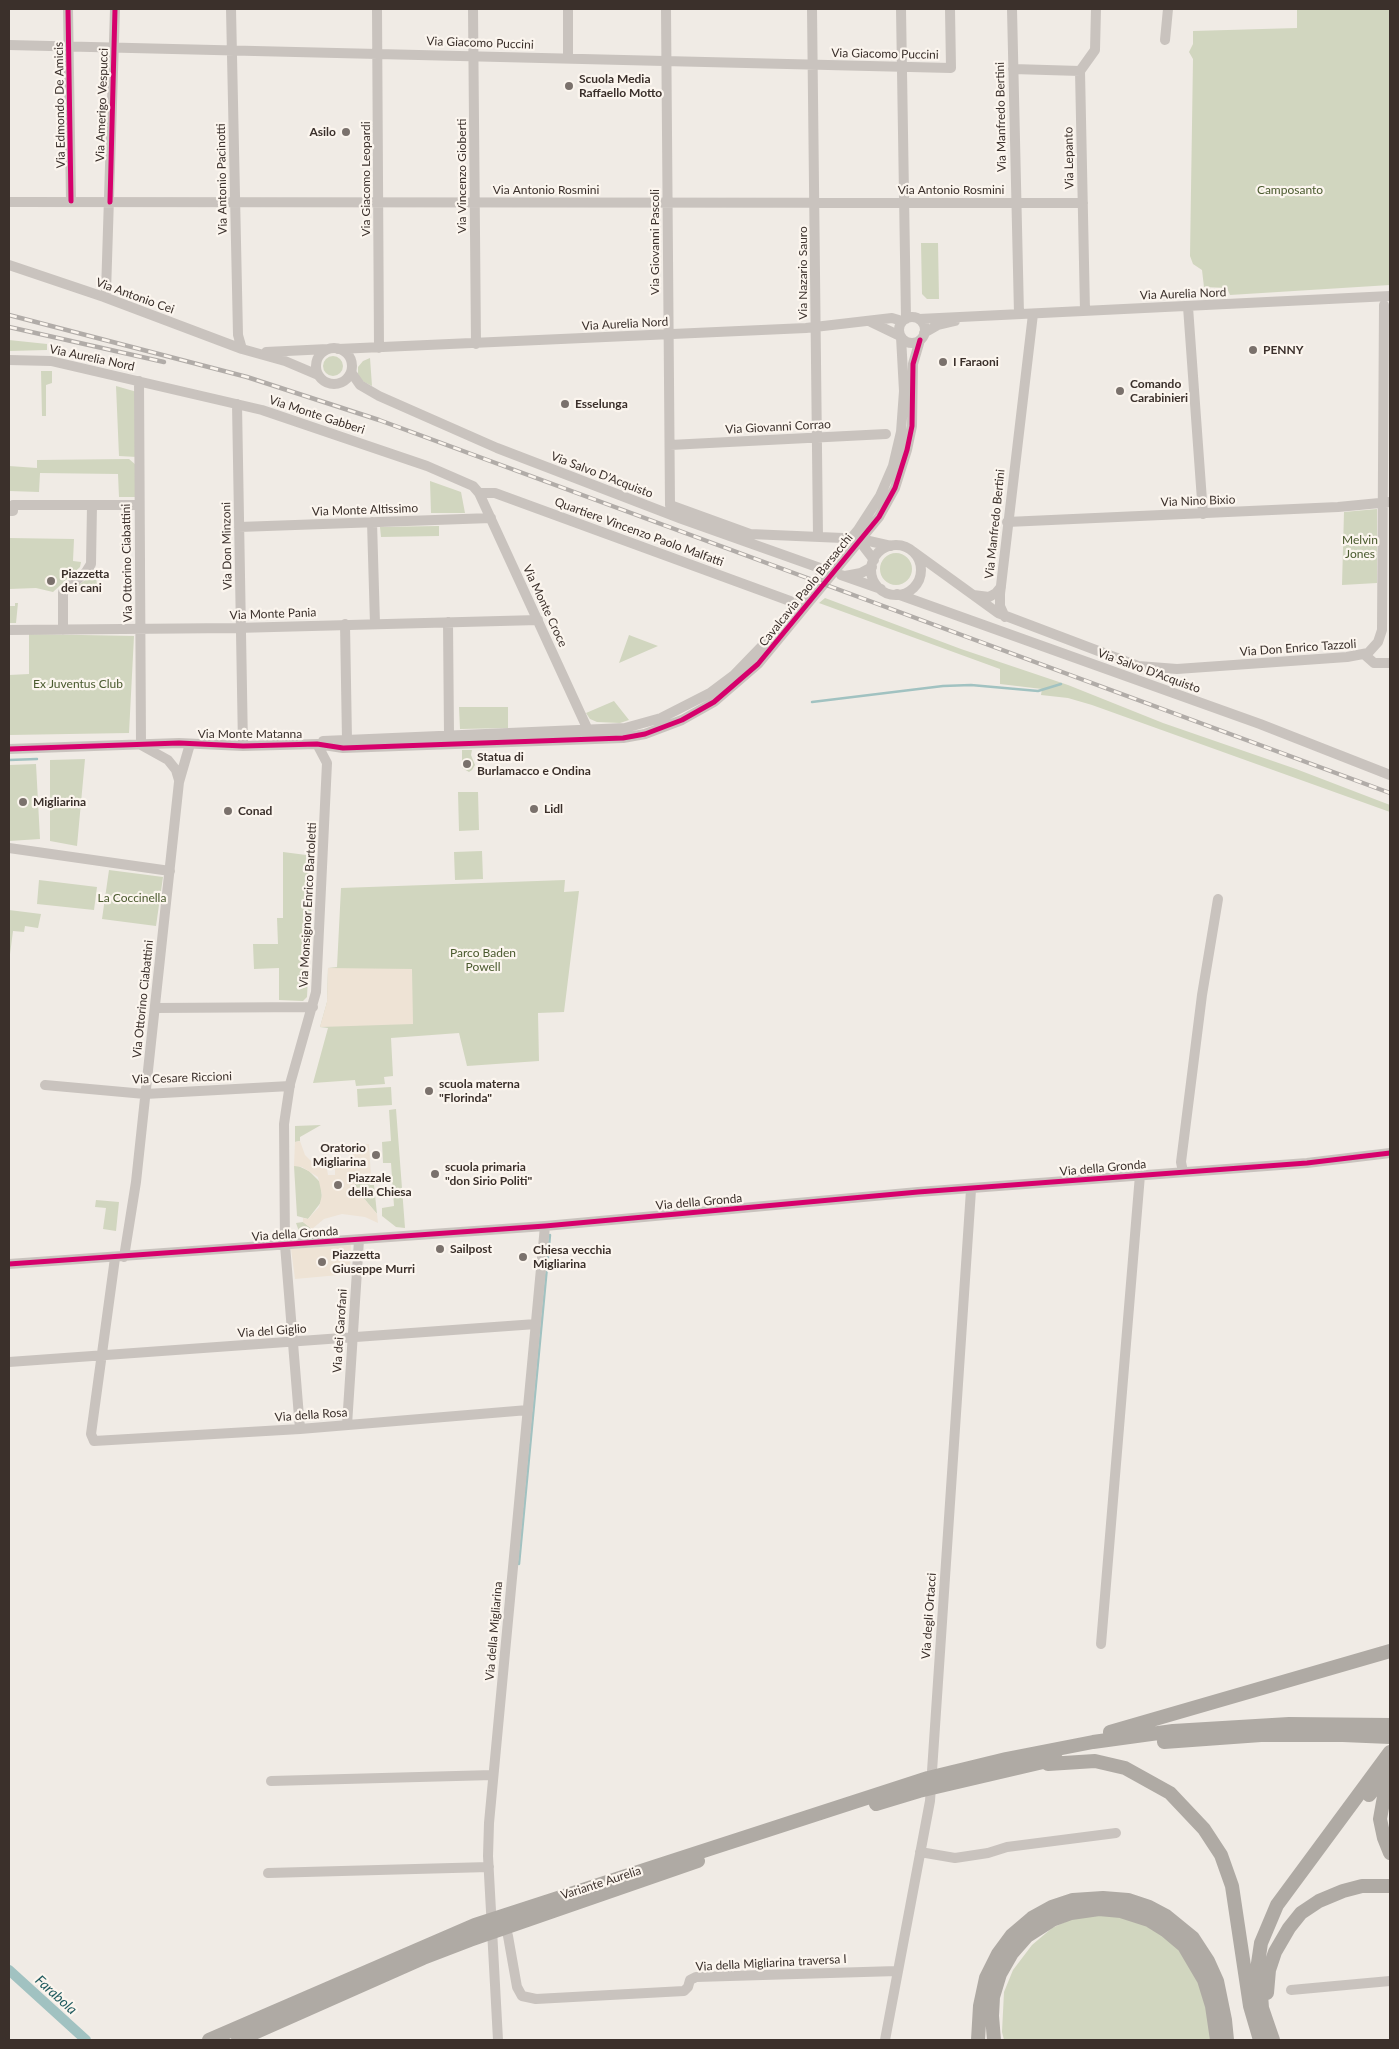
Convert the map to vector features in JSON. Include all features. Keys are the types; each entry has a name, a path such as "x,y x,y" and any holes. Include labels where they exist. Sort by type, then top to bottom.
{"highway":[{"path":"1005,1764 1023,1752 1150,1722 1390,1651"},
{"path":"1005,1764 1123,1738 1203,1728 1310,1724 1390,1725"},
{"path":"1005,1764 1176,1740 1261,1735 1390,1737"},
{"path":"1273,2040 1266,2023 1260,1995 1267,1923 1286,1890 1390,1752"},
{"path":"1005,1764 1106,1762 1125,1768 1170,1793 1204,1829 1224,1862 1232,1886 1252,2015 1260,2040"},
{"name":"Variante Aurelia","path":"238,2040 423,1958 512,1924 694,1862 919,1791 949,1778 1005,1764"},
{"path":"1266,2040 1260,2025 1254,1993 1275,1922 1292,1895 1390,1769"},
{"name":"Variante Aurelia","path":"209,2040 475,1924 928,1778 949,1778"},
{"path":"1390,1779 1384,1790 1380,1818 1384,1838 1390,1853"},
{"path":"1265,1955 1295,1920 1319,1901 1335,1893 1362,1886 1390,1886"},
{"path":"978,2040 980,2006 986,1978 998,1954 1012,1935 1032,1918 1052,1907 1073,1900 1103,1898 1128,1900 1149,1907 1171,1919 1193,1938 1208,1961 1217,1981 1227,2040"},
{"path":"994,2040 993,1998 1000,1974 1012,1953 1028,1936 1052,1920 1071,1913 1099,1909 1126,1912 1149,1920 1165,1930 1184,1946 1204,1980 1212,2006 1217,2040"},
{"path":"1265,1955 1269,1970 1267,1995 1271,2019 1279,2040"}],"street":[{"name":"Via Edmondo De Amicis","path":"68,9 71,201"},
{"name":"Via Amerigo Vespucci","path":"106,292 116,9"},
{"name":"Via Antonio Pacinotti","path":"231,9 238,334 242,349"},
{"name":"Via Giacomo Leopardi","path":"377,9 379,348"},
{"name":"Via Vincenzo Gioberti","path":"473,9 476,344"},
{"path":"568,9 568,58"},
{"name":"Via Giovanni Pascoli","path":"666,9 670,506 750,534 818,537"},
{"name":"Via Nazario Sauro","path":"812,9 816,202 818,537"},
{"path":"901,9 904,203 904,320 899,328 901,336"},
{"name":"Via Giacomo Puccini","path":"9,45 951,68 950,9"},
{"name":"Via Manfredo Bertini","path":"1012,9 1019,314"},
{"path":"1013,69 1080,71 1095,50 1096,9"},
{"path":"1165,40 1168,9"},
{"name":"Via Lepanto","path":"1080,71 1085,311"},
{"name":"Via Antonio Rosmini","path":"9,202 1083,203"},
{"name":"Via Antonio Cei","path":"9,264 242,349 285,361 318,375"},
{"name":"Via Aurelia Nord","path":"919,319 1390,296"},
{"path":"1366,298 1387,306"},
{"name":"Via Don Enrico Tazzoli","path":"911,550 972,594 985,606 1005,617 1126,663 1155,669 1365,655 1376,646 1381,634 1386,576 1387,306"},
{"path":"1188,307 1203,514"},
{"name":"Via Manfredo Bertini","path":"1005,617 1000,606 1007,522 1033,314"},
{"path":"871,322 901,336 908,342 922,336 924,326 919,319 912,317 904,320"},
{"name":"Via Aurelia Nord","path":"922,336 944,323 976,317"},
{"name":"Via Aurelia Nord","path":"335,349 668,335 816,327 871,322 892,318 904,320"},
{"name":"Cavalcavia Paolo Barsacchi","path":"868,523 890,475 900,438 904,391 901,336"},
{"name":"Cavalcavia Paolo Barsacchi","path":"581,739 640,735 682,720 729,691 766,648 895,488 908,450 912,426 913,364 922,336"},
{"name":"Via Aurelia Nord","path":"351,368 360,357 379,348"},
{"path":"335,349 347,354 351,368 346,380 337,384 326,383 318,375 316,366 319,356 335,349"},
{"name":"Via Antonio Cei","path":"252,352 335,349"},
{"name":"Via Aurelia Nord","path":"9,360 51,361 139,381"},
{"name":"Via Salvo D'Acquisto","path":"351,368 360,385 379,396 534,463 682,519 820,568"},
{"name":"Via Monte Gabberi","path":"139,381 299,421 470,483 479,493"},
{"name":"Via Ottorino Ciabattini","path":"139,381 141,745"},
{"name":"Via Salvo D'Acquisto","path":"337,384 379,396"},
{"name":"Via Don Minzoni","path":"236,404 243,746"},
{"name":"Via Giovanni Corrao","path":"670,445 886,434"},
{"name":"Via Monte Croce","path":"479,493 588,730"},
{"name":"Quartiere Vincenzo Paolo Malfatti","path":"479,493 495,493 790,601"},
{"name":"Via Nino Bixio","path":"1007,522 1338,507 1386,502"},
{"path":"9,511 13,510 13,505 139,505"},
{"path":"63,630 62,592 86,572 91,564 92,505"},
{"name":"Via Monte Altissimo","path":"239,526 491,518"},
{"path":"372,522 375,624"},
{"path":"818,537 844,538"},
{"path":"882,589 874,580 873,564 866,544 900,545 911,550 920,563 917,582 922,600 933,608"},
{"name":"Via Salvo D'Acquisto","path":"891,546 880,551 873,564 855,575 842,576 1260,724 1390,775"},
{"path":"897,594 931,574 945,576"},
{"name":"Via Manfredo Bertini","path":"972,594 989,597 1001,588"},
{"name":"Via Monte Pania","path":"9,630 538,620"},
{"path":"448,622 449,735"},
{"path":"317,744 327,763 333,754 345,744 345,624"},
{"name":"Cavalcavia Paolo Barsacchi","path":"588,730 633,726 680,710 726,681 766,648"},
{"path":"1365,655 1374,663 1390,663"},
{"name":"Via Monte Matanna","path":"345,744 449,735 588,730"},
{"name":"Via Monte Matanna","path":"9,749 190,744 243,746 317,744 325,741 345,744 581,739"},
{"name":"Via Ottorino Ciabattini","path":"96,1442 92,1440 91,1434 120,1257 136,1182 179,782 190,744"},
{"path":"141,745 168,760 176,770 179,782"},
{"name":"Via Monsignor Enrico Bartoletti","path":"300,1428 285,1246 284,1124 290,1086 316,992 327,763"},
{"path":"9,848 170,871"},
{"path":"1182,1172 1181,1162 1202,996 1218,899"},
{"path":"155,1008 313,1007"},
{"name":"Via Cesare Riccioni","path":"45,1085 145,1094 290,1086"},
{"name":"Via della Gronda","path":"9,1264 285,1246 546,1226 918,1192 971,1190 1307,1163 1390,1154"},
{"path":"1101,1644 1140,1175"},
{"name":"Via degli Ortacci","path":"884,2040 930,1801 971,1190"},
{"name":"Via della Migliarina","path":"498,2040 488,1844 546,1226"},
{"name":"Via dei Garofani","path":"347,1425 359,1240"},
{"name":"Via del Giglio","path":"9,1362 103,1357 536,1324"},
{"name":"Via della Rosa","path":"96,1442 347,1425 528,1410"},
{"path":"272,1781 493,1775"},
{"path":"920,1852 955,1858 988,1853 1007,1847 1116,1833"},
{"path":"268,1873 489,1867"},
{"name":"Via della Migliarina traversa I","path":"492,1893 508,1936 516,1986 522,1996 536,1999 684,1991 688,1987 690,1980 696,1977 897,1971"},
{"path":"1291,1990 1390,1981"}],"green space":[{"name":"Camposanto","path":"1297,9 1390,9 1390,285 1230,295 1227,288 1204,287 1202,270 1193,264 1190,256 1193,59 1189,52 1193,44 1193,31 1297,28"},
{"path":"921,243 938,243 939,299 927,299 922,294"},
{"path":"9,340 47,344 47,350 9,351"},
{"path":"333,356 340,359 343,366 340,373 333,376 326,373 323,366 326,359"},
{"path":"370,358 372,386 362,381 358,374 358,367 363,361"},
{"path":"41,371 52,371 52,383 46,385 46,416 42,416"},
{"path":"116,386 137,392 137,457 119,456"},
{"path":"129,459 136,465 136,497 119,497 118,474 40,473 39,492 9,491 9,466 37,468 37,460"},
{"path":"430,481 461,492 465,513 431,513"},
{"name":"Melvin Jones","path":"1377,509 1377,583 1342,585 1344,512"},
{"path":"439,526 439,536 381,537 380,527"},
{"path":"9,538 74,539 73,561 81,562 80,567 53,592 36,588 9,589"},
{"path":"896,553 902,554 907,558 911,563 911,575 907,580 902,584 896,585 890,584 885,580 881,575 880,569 881,563 885,558 890,554"},
{"path":"96,569 97,590 70,591 84,581"},
{"path":"825,598 961,649 1068,685 1163,723 1296,769 1390,805 1390,812 1092,705 1068,698 1041,695 1042,689 1000,684 1000,669 819,603"},
{"path":"15,603 18,603 16,623 9,623 9,606 15,606"},
{"name":"Ex Juventus Club","path":"29,634 134,636 129,733 9,735 9,675 29,674"},
{"path":"629,635 658,646 619,663"},
{"path":"614,701 629,720 620,723 597,722 590,719 586,713"},
{"path":"459,707 508,707 508,728 460,729"},
{"path":"462,750 472,750 471,755 475,765 469,772 462,768"},
{"path":"85,759 77,846 50,841 50,760"},
{"name":"Migliarina","path":"36,764 40,839 9,841 9,765"},
{"path":"458,792 478,792 479,830 459,831"},
{"path":"482,851 483,879 455,880 454,852"},
{"path":"283,852 314,856 307,997 303,1001 279,1000 279,968 254,969 253,944 278,944 277,918 283,918"},
{"name":"La Coccinella","path":"109,870 163,877 156,926 102,919"},
{"path":"39,880 97,887 94,910 37,904"},
{"name":"Parco Baden Powell","path":"565,880 564,892 579,891 564,1012 538,1013 539,1061 467,1066 459,1033 391,1038 393,1076 384,1077 385,1084 356,1086 355,1080 313,1083 328,1028 320,1027 327,1002 328,968 337,967 341,888"},
{"path":"9,910 41,914 38,928 25,926 24,932 13,931 9,962"},
{"path":"391,1087 392,1105 358,1107 357,1089"},
{"path":"396,1109 405,1228 396,1227 382,1216 382,1208 394,1206 391,1163 383,1163 382,1142 391,1141 389,1110"},
{"path":"321,1125 300,1137 300,1141 295,1142 295,1126"},
{"path":"296,1165 309,1171 321,1183 322,1201 308,1219 297,1216 294,1166"},
{"path":"369,1177 370,1185 374,1185 377,1214 361,1195 352,1180"},
{"path":"96,1200 119,1202 116,1231 103,1229 106,1208 95,1207"},
{"path":"303,1222 312,1229 310,1237 301,1237 296,1223"},
{"path":"1115,1915 1148,1925 1175,1946 1187,1959 1205,1999 1211,2040 1004,2040 1002,2032 1004,1992 1013,1970 1032,1945 1052,1928 1076,1917"}],"shaded area":[{"path":"50,575 56,581 50,587 44,581"},
{"path":"328,968 412,969 413,1024 320,1027 327,1002"},
{"name":"Piazzale della Chiesa","path":"300,1141 305,1155 313,1163 327,1169 328,1175 335,1175 335,1168 348,1161 359,1145 369,1144 371,1177 352,1180 361,1195 377,1214 378,1223 365,1217 342,1214 324,1219 312,1229 303,1222 303,1218 308,1219 319,1207 322,1195 318,1177 302,1167 294,1166 295,1142"},
{"name":"Piazzetta Giuseppe Murri","path":"351,1245 350,1274 295,1279 291,1249"}],"waterway":[{"path":"812,702 943,686 971,685 1038,691 1061,684"},
{"path":"9,760 37,759"},
{"path":"519,1564 550,1235"},
{"name":"Farabola","path":"9,1970 86,2040"}],"railway":[{"path":"9,315 247,377 379,420 1390,793"},
{"path":"9,327 164,362"}],"cycle path":[{"path":"68,9 71,201"},
{"path":"110,202 115,9"},
{"path":"9,749 179,743 243,746 317,744 343,748 623,738 645,734 682,720 714,702 758,664 879,517 895,488 907,450 912,426 913,364 920,340"},
{"path":"9,1264 545,1226 918,1192 1307,1163 1390,1153"}],"place":[{"name":"Scuola Media Raffaello Motto","path":"569,86"},
{"name":"Asilo","path":"346,132"},
{"name":"PENNY","path":"1253,350"},
{"name":"I Faraoni","path":"943,362"},
{"name":"Comando Carabinieri","path":"1120,391"},
{"name":"Esselunga","path":"565,404"},
{"name":"Piazzetta dei cani","path":"51,581"},
{"name":"Statua di Burlamacco e Ondina","path":"467,764"},
{"name":"Migliarina","path":"23,802"},
{"name":"Lidl","path":"534,809"},
{"name":"Conad","path":"228,811"},
{"name":"scuola materna \"Florinda\"","path":"429,1091"},
{"name":"Oratorio Migliarina","path":"376,1155"},
{"name":"scuola primaria \"don Sirio Politi\"","path":"435,1174"},
{"name":"Piazzale della Chiesa","path":"338,1185"},
{"name":"Sailpost","path":"440,1249"},
{"name":"Chiesa vecchia Migliarina","path":"523,1257"},
{"name":"Piazzetta Giuseppe Murri","path":"322,1262"}]}
